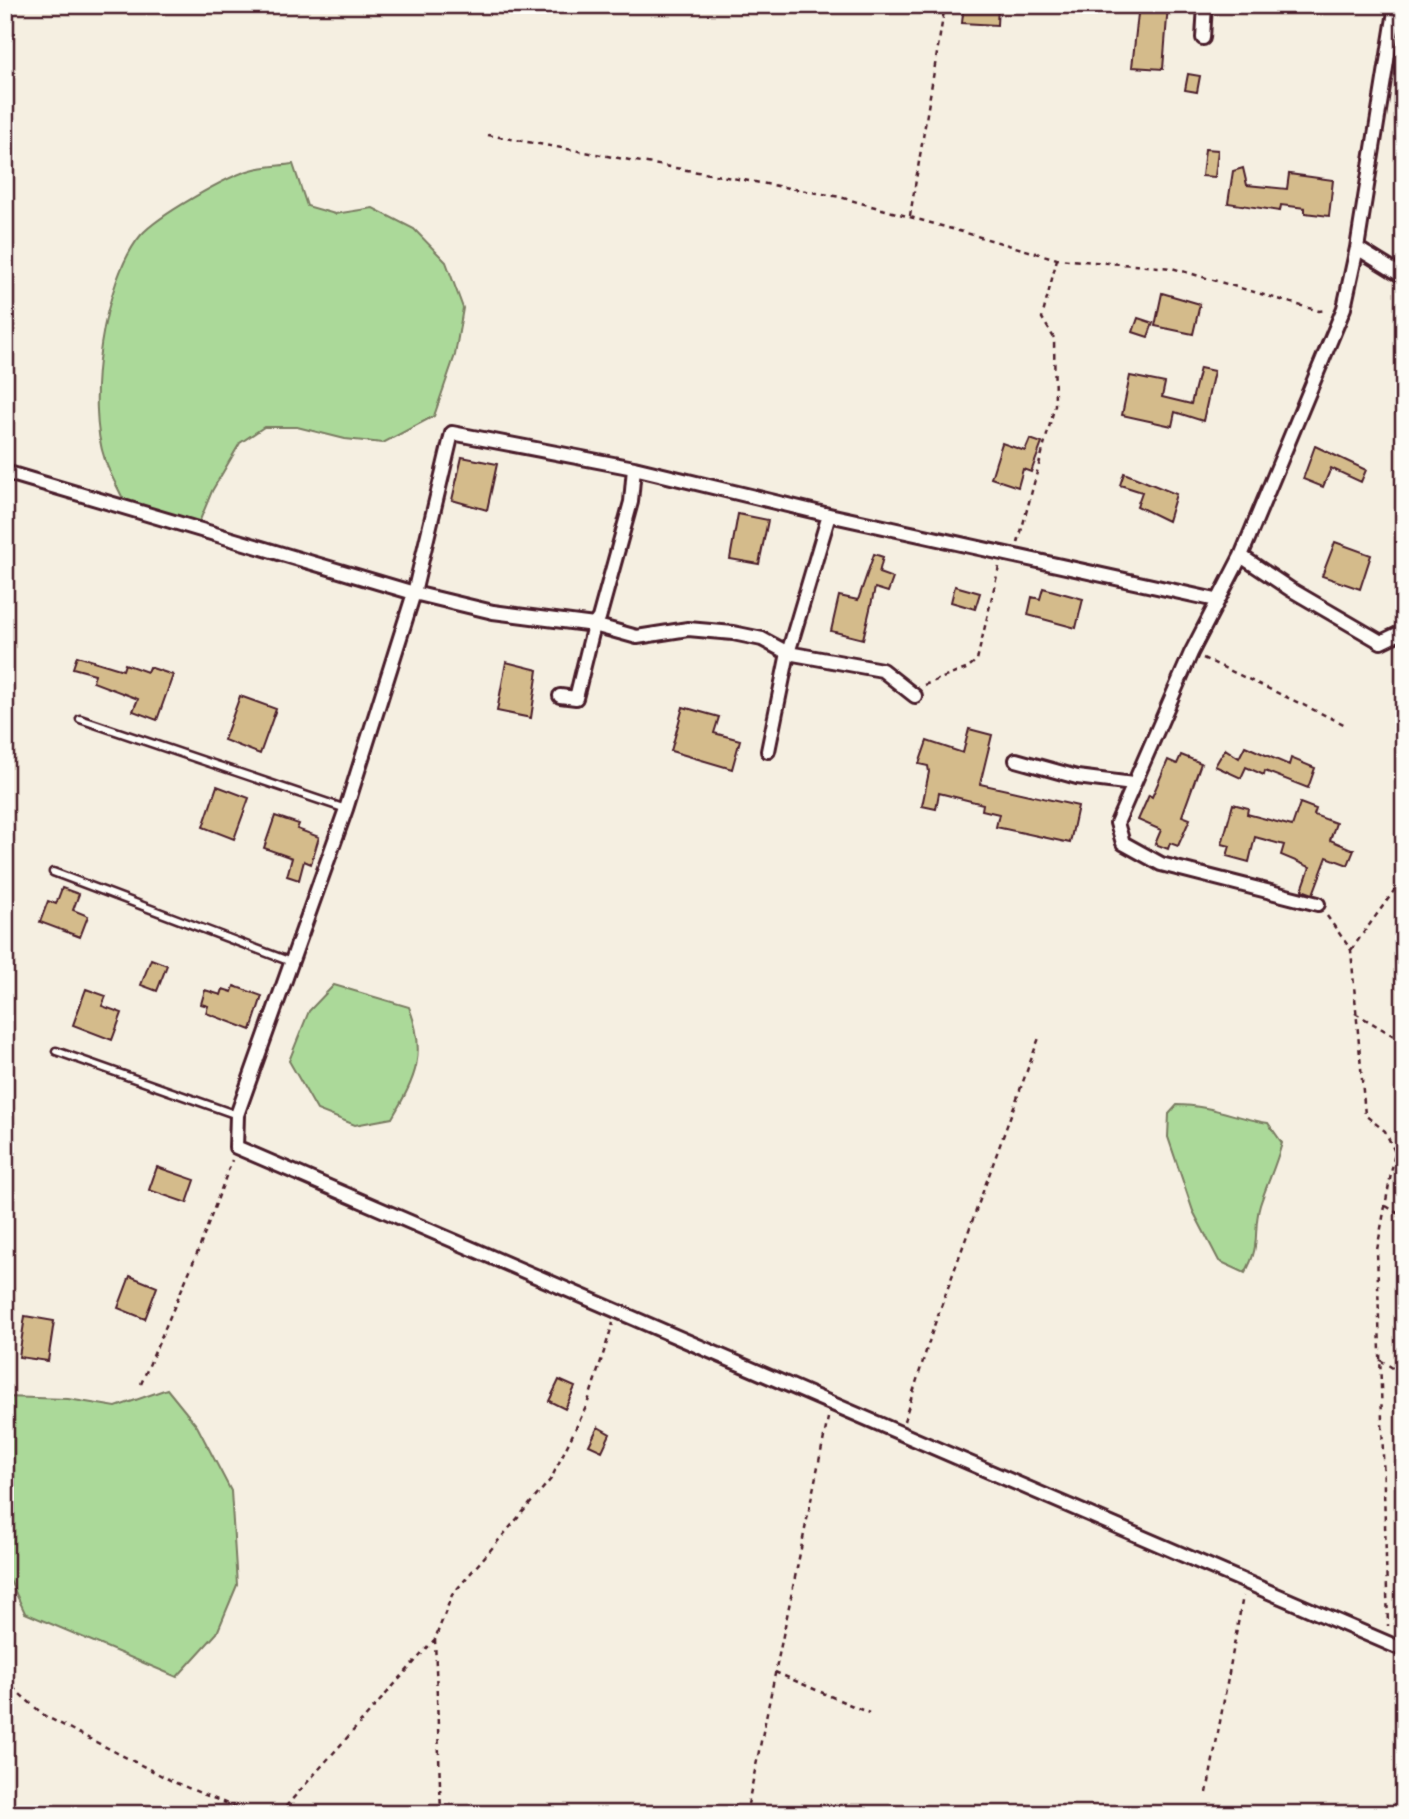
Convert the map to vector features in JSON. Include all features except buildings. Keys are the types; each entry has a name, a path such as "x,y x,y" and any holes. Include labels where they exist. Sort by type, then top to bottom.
{"street":[{"path":"1203,38 1205,5"},
{"path":"1318,904 1161,864 1123,843 1117,823 1191,653 1241,556 1344,308 1398,13"},
{"path":"1357,248 1404,277"},
{"path":"1216,600 829,516 634,468 452,433 414,593 345,808 237,1115 236,1147 1404,1650"},
{"path":"560,696 576,698 594,625 599,618 631,502 634,468"},
{"path":"5,472 414,593 493,612 594,625 637,637 688,629 733,633 762,639 788,653 882,670 915,696"},
{"path":"768,751 788,653 829,516"},
{"path":"1241,556 1290,589 1381,642 1404,631"},
{"path":"1016,760 1077,777 1133,784"}],"lane":[{"path":"80,719 345,808"},
{"path":"53,872 291,962"},
{"path":"56,1051 237,1115"}],"path":[{"path":"909,217 945,5"},
{"path":"488,135 840,197 1056,259 1172,268 1319,311 1344,308"},
{"path":"915,696 923,686 966,669 977,660 998,567 1022,537 1055,405 1054,338 1042,318 1056,259"},
{"path":"1191,653 1346,725"},
{"path":"1351,950 1404,877"},
{"path":"1318,904 1351,950 1365,1115 1385,1131 1395,1152 1377,1250 1388,1644"},
{"path":"1355,1013 1404,1042"},
{"path":"900,1434 934,1326 1040,1035"},
{"path":"141,1384 199,1249 236,1147"},
{"path":"1385,1205 1404,1217"},
{"path":"279,1814 435,1639 452,1595 551,1479 587,1405 616,1312"},
{"path":"1380,1360 1404,1375"},
{"path":"746,1814 831,1404"},
{"path":"1207,1793 1245,1582"},
{"path":"435,1639 441,1814"},
{"path":"775,1672 869,1713"},
{"path":"5,1681 45,1716 176,1783 252,1814"}],"green space":[{"path":"293,164 307,206 335,214 373,208 414,229 446,262 463,308 455,355 434,416 383,443 345,439 297,427 264,427 240,443 212,491 198,525 125,503 105,460 99,436 97,408 101,343 117,281 128,255 141,235 150,227 210,188 251,170"},
{"path":"334,985 409,1007 418,1052 413,1077 392,1118 355,1125 317,1110 289,1061 309,1011"},
{"path":"1177,1105 1200,1107 1268,1123 1282,1143 1260,1205 1255,1246 1245,1273 1219,1261 1193,1211 1168,1137 1169,1114"},
{"path":"167,1389 197,1426 231,1491 237,1585 217,1633 177,1677 25,1613 5,1570 5,1397 68,1399 116,1407"}]}
